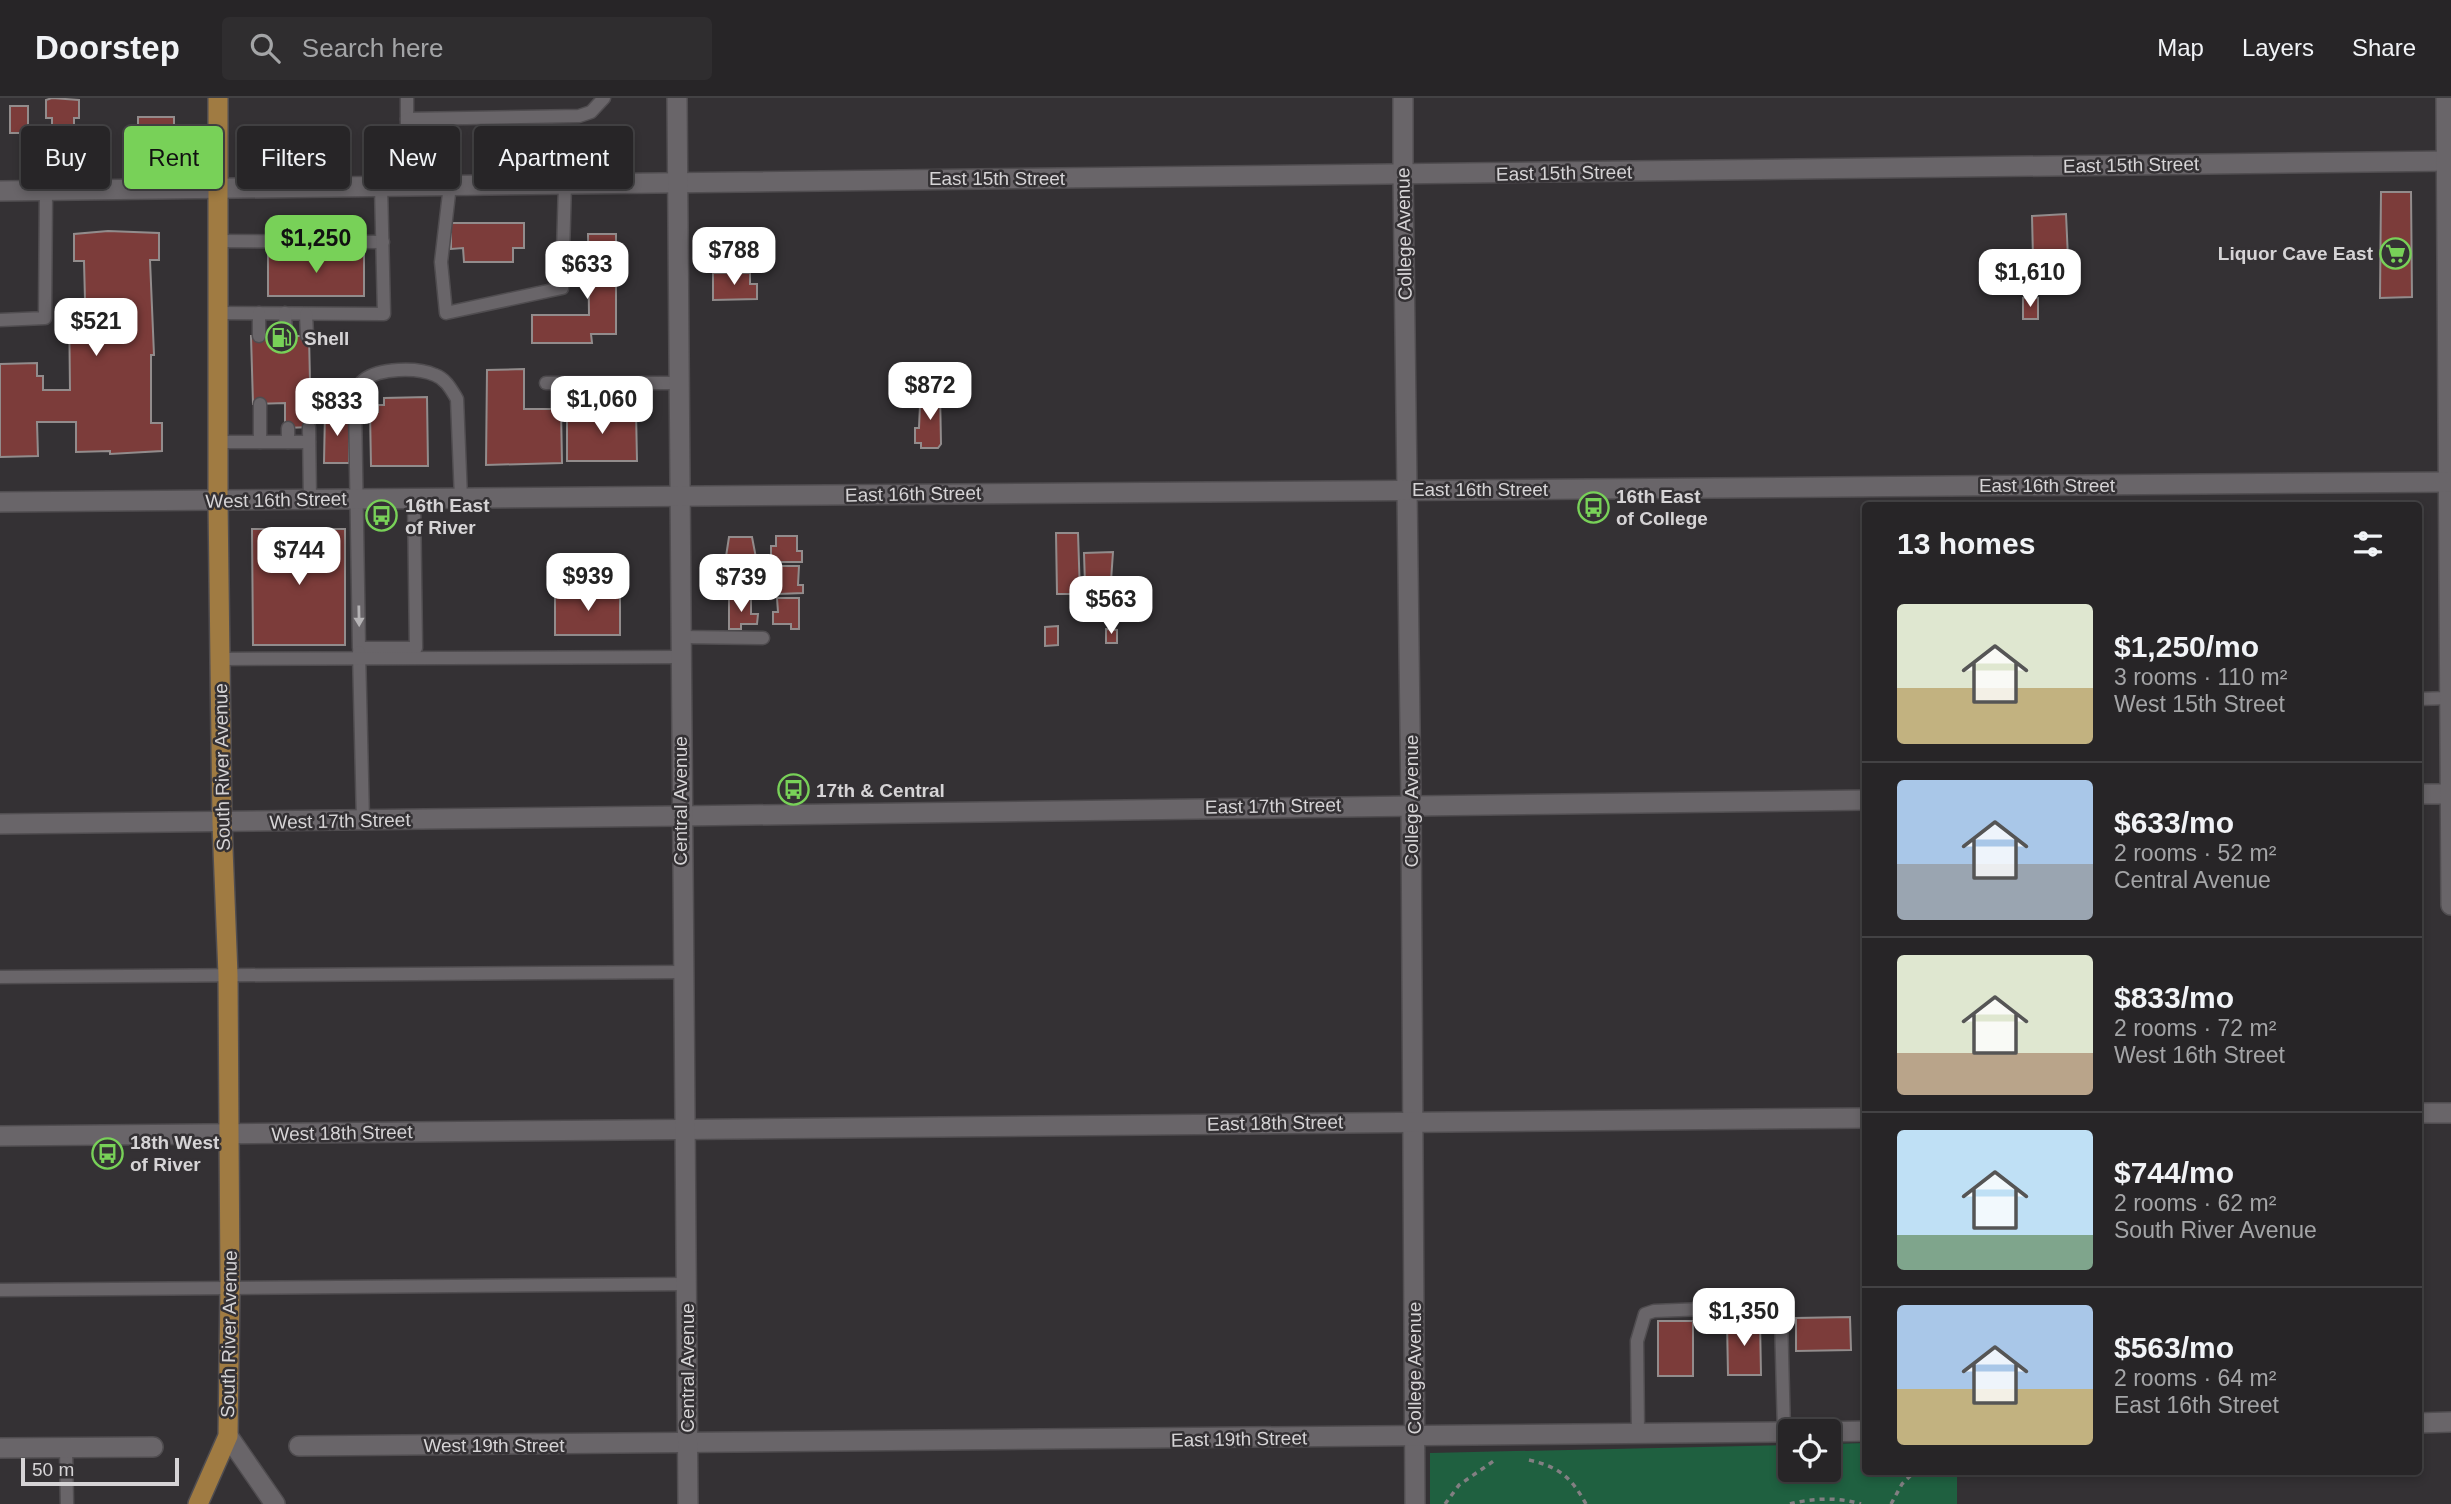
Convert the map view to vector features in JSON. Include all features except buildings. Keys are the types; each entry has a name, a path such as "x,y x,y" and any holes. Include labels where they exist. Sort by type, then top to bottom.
{"main road":[{"name":"South River Avenue","path":"218,98 218,126"},
{"name":"South River Avenue","path":"219,189 218,500 222,823 228,975 228,1436"},
{"path":"198,1504 228,1436"}],"street":[{"name":"Central Avenue","path":"677,98 677,496 688,1504"},
{"name":"College Avenue","path":"1404,98 1415,1504"},
{"path":"2446,98 2449,161 2451,905"},
{"name":"East 15th Street","path":"633,182 1403,176 2449,161"},
{"name":"East 15th Street","path":"223,188 364,186"},
{"name":"East 15th Street","path":"0,191 161,189"},
{"name":"East 16th Street","path":"677,496 2450,482"},
{"name":"West 16th Street","path":"0,502 677,496"},
{"path":"2422,794 2450,794"},
{"name":"East 17th Street","path":"680,816 1411,804 1862,800"},
{"name":"West 17th Street","path":"0,824 680,816"},
{"path":"2422,1114 2451,1113"},
{"name":"East 18th Street","path":"685,1130 1862,1118"},
{"name":"West 18th Street","path":"0,1136 685,1130"},
{"path":"2422,1423 2451,1422"},
{"path":"1841,1432 1862,1431"},
{"name":"East 19th Street","path":"688,1445 1778,1432"},
{"path":"228,1436 275,1504"},
{"name":"West 19th Street","path":"299,1446 688,1445"},
{"path":"0,1448 153,1447"}],"lane":[{"path":"407,98 407,126"},
{"path":"407,119 579,116 591,112 604,98"},
{"path":"219,313 384,314 382,189"},
{"path":"450,189 441,262 446,313 562,288 565,189"},
{"path":"0,320 44,318 46,191"},
{"path":"219,241 383,242"},
{"path":"258,313 259,336"},
{"path":"285,313 286,336"},
{"path":"306,314 307,336"},
{"path":"363,821 356,391 363,381 377,374 400,371 437,375 449,385 457,399 461,499"},
{"path":"546,383 677,383"},
{"path":"260,404 260,442"},
{"path":"309,427 310,500"},
{"path":"288,428 288,442"},
{"path":"219,442 309,442"},
{"path":"359,653 416,648 414,499"},
{"path":"220,659 359,653 679,647 763,638"},
{"path":"2422,699 2449,698"},
{"path":"0,976 681,972"},
{"path":"0,1290 687,1284"},
{"path":"1638,1434 1637,1341 1645,1314 1654,1311 1754,1307 1775,1310 1781,1317 1786,1419"},
{"path":"66,1448 67,1504"}],"path":[{"path":"1445,1504 1459,1485 1495,1460"},
{"path":"1529,1460 1554,1466 1568,1476 1586,1504"},
{"path":"1891,1504 1902,1484 1911,1475"},
{"path":"1790,1504 1805,1500 1847,1500 1861,1504"}],"green space":[{"path":"1862,1443 1862,1475 1957,1475 1957,1504 1430,1504 1430,1453 1778,1445 1778,1482 1841,1482 1841,1444"}],"place":[{"name":"Liquor Cave East","path":"2396,253"},
{"name":"Shell","path":"281,338"},
{"name":"16th East of College","path":"1593,507"},
{"name":"16th East of River","path":"382,516"},
{"name":"17th & Central","path":"793,790"},
{"name":"18th West of River","path":"107,1153"}]}
